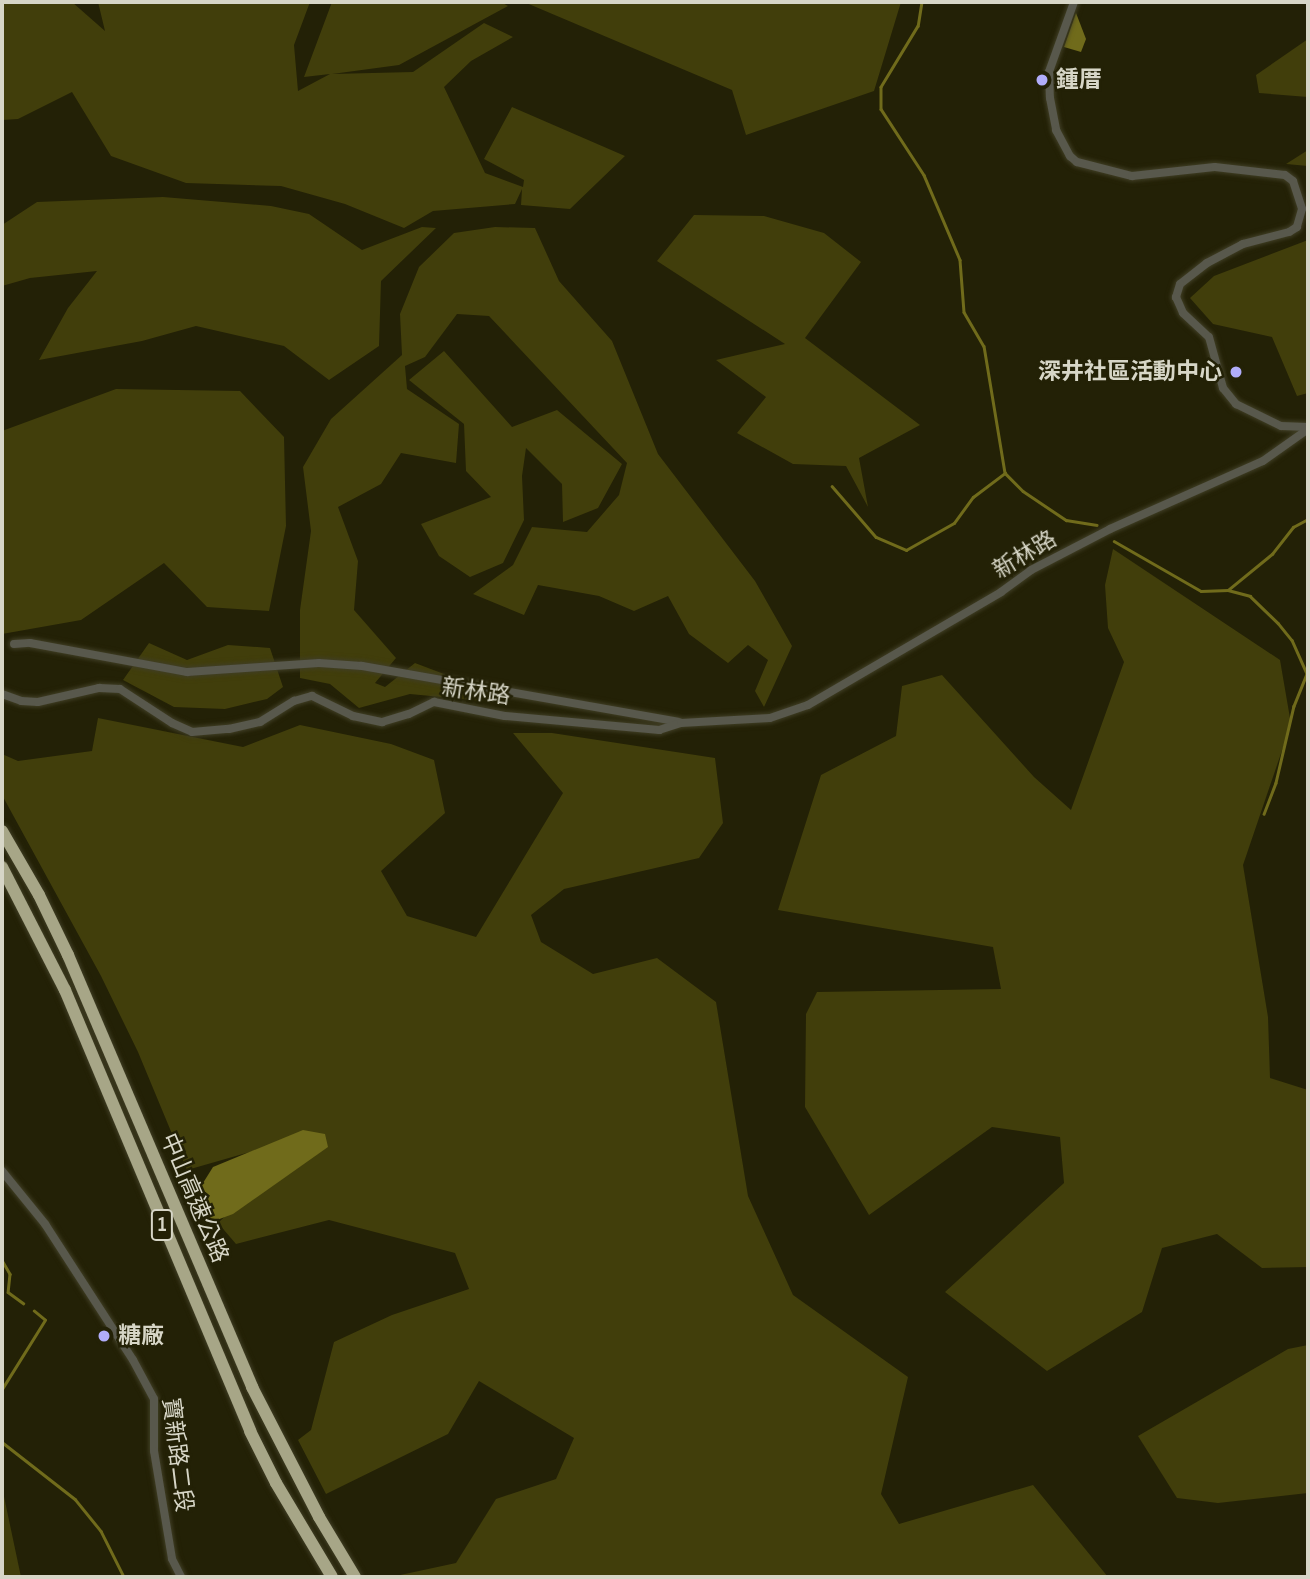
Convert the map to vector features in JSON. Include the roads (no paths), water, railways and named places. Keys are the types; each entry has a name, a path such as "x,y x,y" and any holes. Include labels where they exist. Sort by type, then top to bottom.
{"highway":[{"name":"中山高速公路","path":"2,831 39,895 83,989 252,1387 319,1517 355,1577"},
{"name":"中山高速公路","path":"2,867 65,990 250,1431 276,1483 332,1577"}],"street":[{"path":"1074,2 1049,72 1050,98 1056,130 1070,156 1077,162 1132,176 1215,167 1285,175 1293,181 1302,209 1297,227 1289,232 1243,244 1207,263 1180,284 1176,297 1183,313 1209,337 1223,388 1236,404 1281,426 1308,428"},
{"name":"新林路","path":"14,644 30,643 187,672 319,663 362,666 681,723 770,718 808,705 1001,592 1031,570 1110,529 1263,461 1308,428"},
{"name":"新林路","path":"2,694 21,701 38,702 99,688 120,689 172,723 192,732 229,729 260,722 294,701 312,696 353,716 382,722 409,714 434,702 505,716 659,730 681,723"},
{"name":"寶新路二段","path":"2,1171 45,1224 133,1360 154,1399 154,1451 172,1559 181,1577"}],"waterway":[{"path":"922,2 918,26 881,87 881,109 924,175 960,260 964,312 984,346 1005,473 1023,491 1066,520 1097,525"},
{"path":"832,486 876,537 906,550 954,523 973,497 1005,473"},
{"path":"1114,541 1201,591 1228,590 1272,554 1293,527 1308,519"},
{"path":"1228,590 1250,596 1278,623 1292,640 1307,674 1294,706 1276,783 1264,814"},
{"path":"2,1260 10,1274 8,1292 23,1303"},
{"path":"2,1389 45,1320 34,1311"},
{"path":"2,1442 75,1499 101,1531 124,1577"}],"place":[{"name":"鍾厝","path":"1042,80"},
{"name":"深井社區活動中心","path":"1236,372"},
{"name":"糖廠","path":"104,1336"}]}
